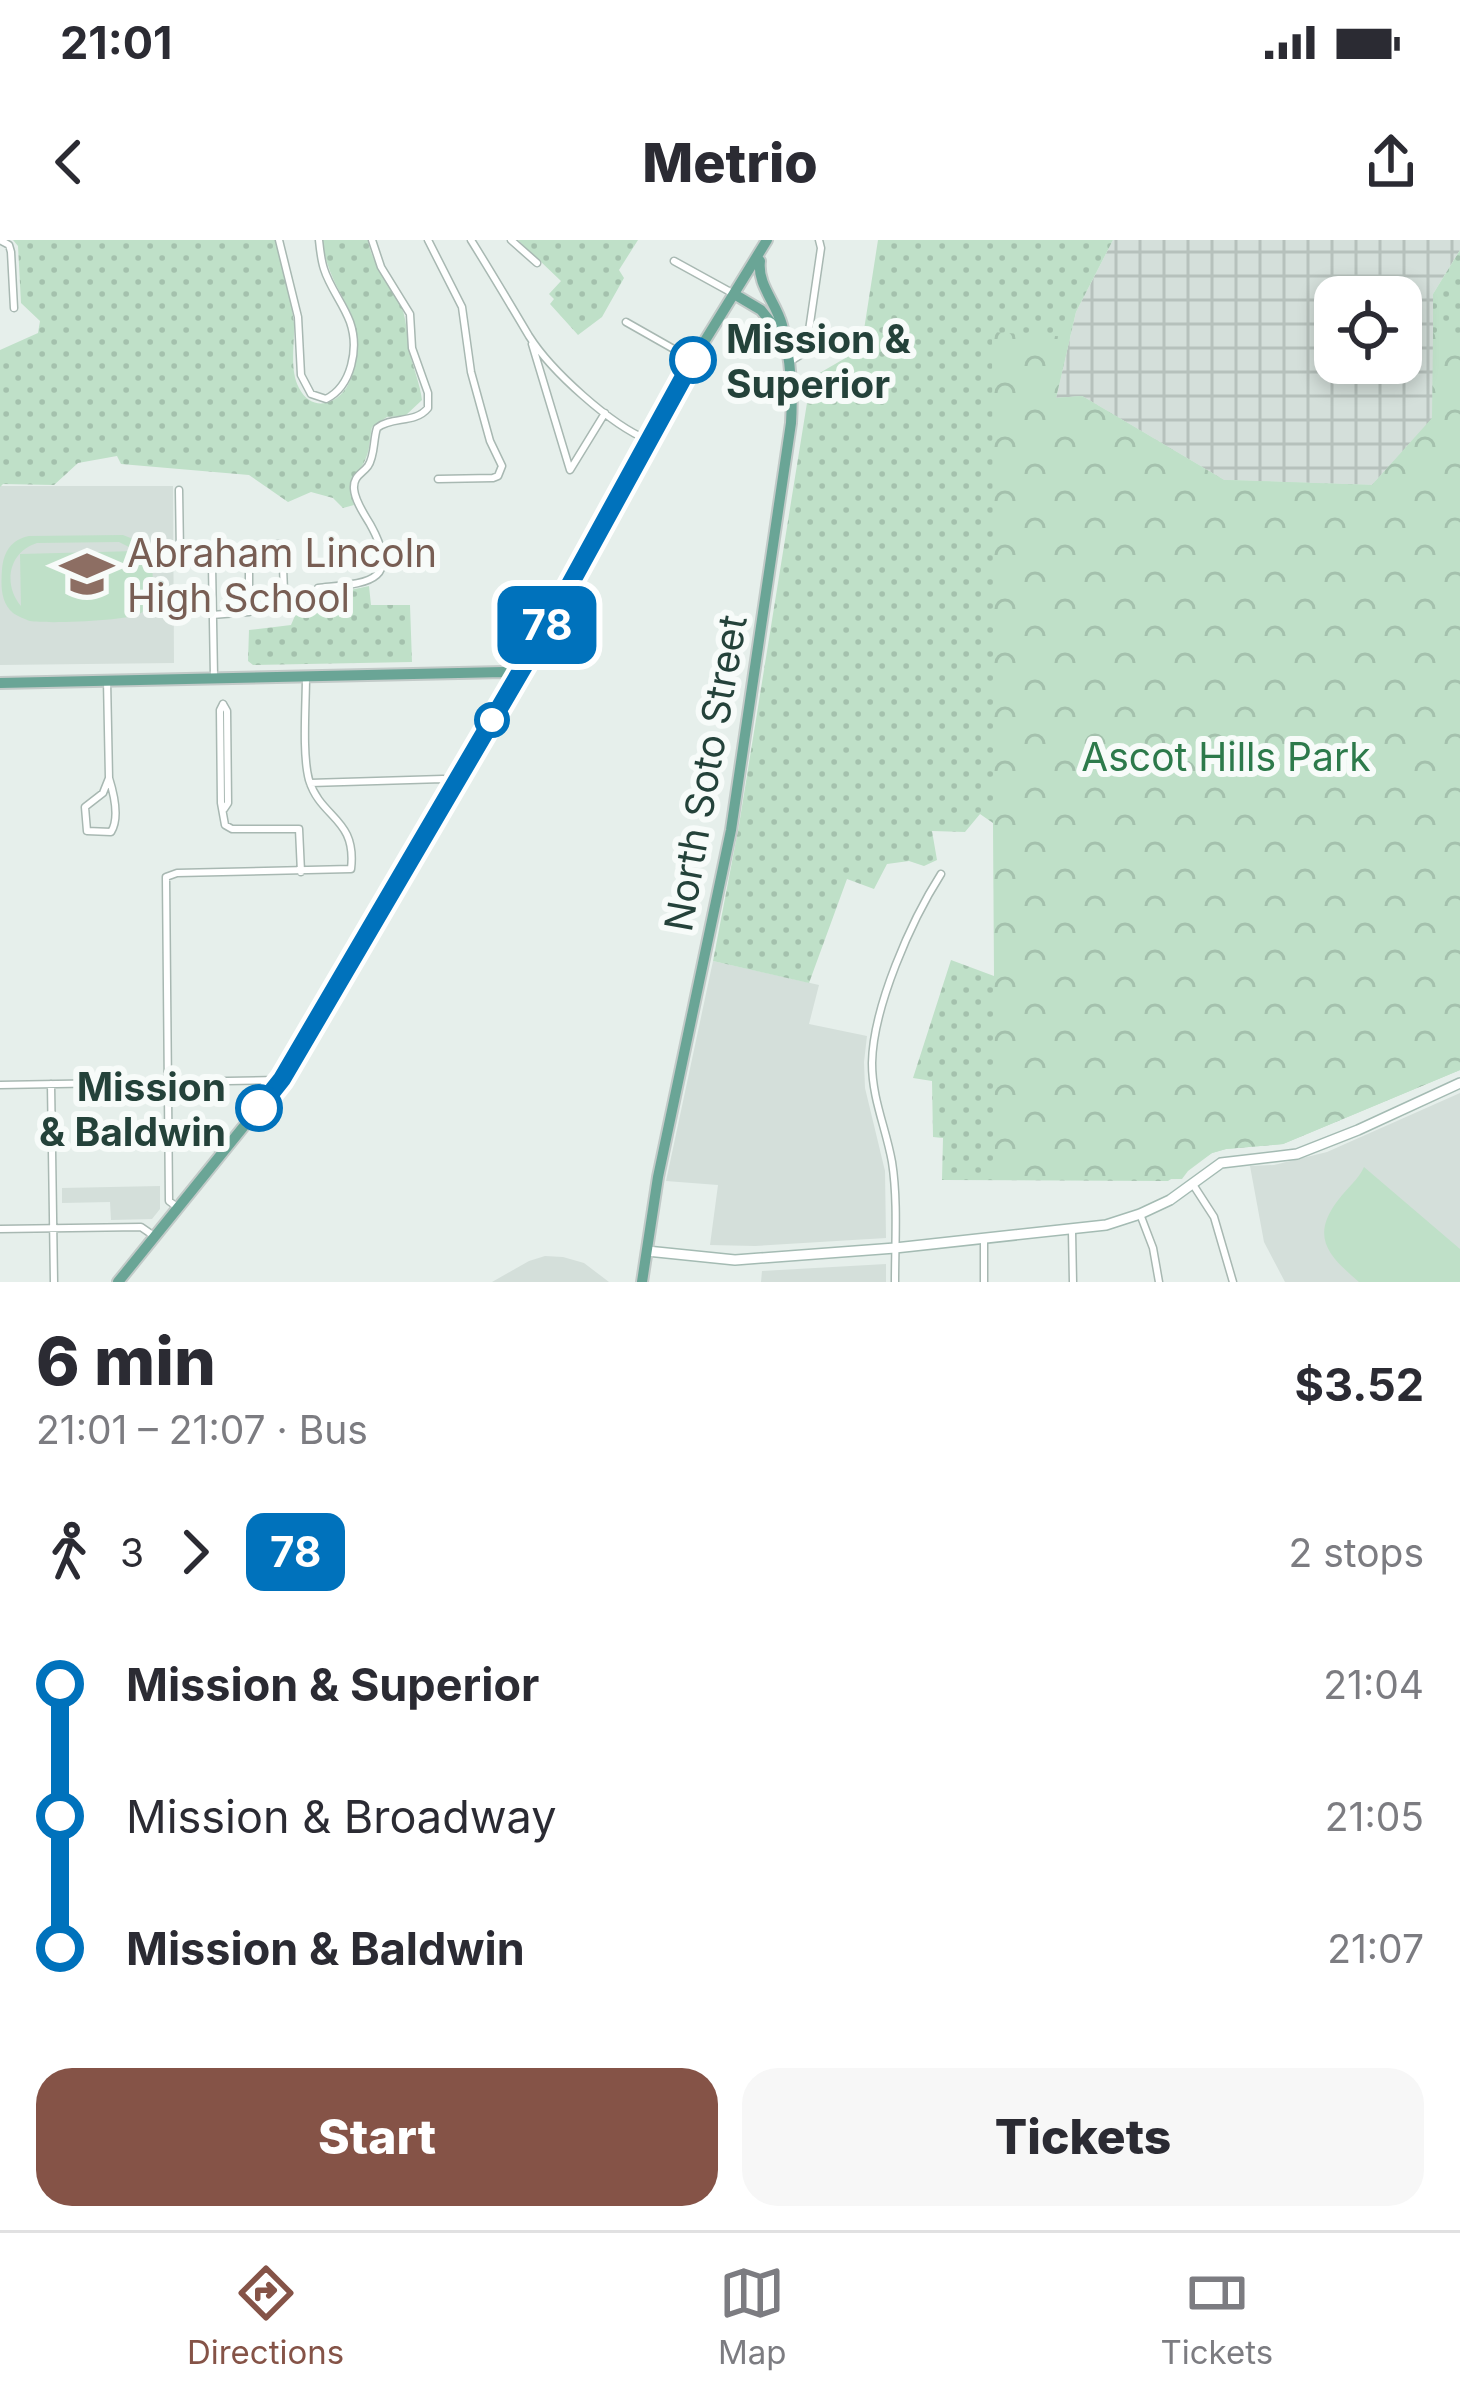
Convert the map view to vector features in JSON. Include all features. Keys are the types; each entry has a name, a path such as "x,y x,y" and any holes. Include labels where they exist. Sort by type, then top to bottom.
{"main road":[{"path":"118,1282 282,1079 693,360 766,242"},
{"name":"North Soto Street","path":"641,1282 730,830 789,439 788,362 793,339 759,273 766,242"},
{"path":"734,294 761,310 793,339"},
{"path":"0,682 517,675"}],"street":[{"path":"279,240 300,329 301,375 310,394 326,399 344,385 353,352 352,328 325,270 319,240"},
{"path":"318,588 369,583 377,577 380,545 360,507 355,480 371,462 377,428 424,414 429,401 412,348 410,314 381,267 372,240"},
{"path":"428,240 462,308 471,372 502,466 493,478 438,479"},
{"path":"471,240 531,340 605,413 650,441"},
{"path":"511,240 537,262"},
{"path":"788,362 802,354 809,332 820,240"},
{"path":"4,242 14,308"},
{"path":"674,261 734,294"},
{"path":"626,322 693,360"},
{"path":"793,339 809,332"},
{"path":"531,340 570,470 605,413"},
{"path":"179,490 181,560 234,563 264,545 282,544 284,591"},
{"path":"212,615 250,612 249,555"},
{"path":"212,565 214,677"},
{"path":"177,1207 169,1201 166,877 351,869 348,834 310,783 306,676"},
{"path":"107,680 114,831 87,831 85,807 103,793 109,778"},
{"path":"224,809 224,704 220,710 221,802 226,827 298,829 301,872"},
{"path":"310,783 443,779 453,783"},
{"path":"895,1282 893,1166 877,1108 872,1057 894,970 941,874"},
{"path":"0,1085 282,1079"},
{"path":"647,1251 735,1260 1106,1225 1170,1200 1221,1163 1297,1154 1460,1083"},
{"path":"51,1084 54,1282"},
{"path":"1192,1183 1214,1217 1233,1282"},
{"path":"1140,1214 1159,1282"},
{"path":"0,1229 141,1227 154,1236"},
{"path":"1072,1231 1072,1282"},
{"path":"984,1240 984,1282"}],"shaded area":[{"path":"1113,240 1460,240 1460,250 1433,294 1433,418 1372,485 1224,480 1082,396 1056,398 1076,312"},
{"name":"Abraham Lincoln High School","path":"0,486 173,486 174,663 0,665"},
{"path":"713,961 819,985 809,1024 867,1036 865,1088 885,1171 886,1238 710,1245 718,1185 666,1181"},
{"path":"1460,1093 1460,1282 1285,1282 1264,1242 1250,1166 1327,1152"},
{"path":"160,1186 160,1209 152,1219 111,1220 110,1202 62,1203 62,1188"},
{"path":"545,1256 584,1263 609,1282 492,1282"},
{"path":"886,1264 886,1282 761,1282 762,1271"}],"green space":[{"path":"13,240 276,240 293,313 296,381 304,396 325,403 338,397 349,383 357,342 354,321 330,272 322,240 368,240 404,313 422,400 405,416 387,417 372,427 366,458 352,480 354,505 343,508 333,498 311,492 288,502 249,475 121,464 117,456 78,463 54,485 0,487 0,350 38,333 40,321 21,303 18,246"},
{"path":"518,240 638,240 619,270 624,278 602,317 578,335 550,304 554,299 549,294 561,281"},
{"name":"Ascot Hills Park","path":"878,240 1113,240 1076,312 1056,398 1082,396 1224,480 1372,485 1433,418 1433,294 1460,250 1460,1070 1283,1144 1212,1153 1168,1181 942,1180 943,1138 933,1137 932,1081 913,1078 951,960 994,976 993,823 980,814 965,832 932,831 937,860 924,866 909,861 887,864 874,889 847,879 809,983 713,961 811,378 861,349"},
{"name":"Ascot Hills Park","path":"992,332 1070,337 1056,398 1082,396 1224,480 1372,485 1432,418 1433,333 1460,333 1460,1070 1283,1144 1212,1153 1182,1179 995,1180"},
{"path":"123,535 143,543 153,579 148,606 134,616 87,621 30,621 14,614 2,592 3,563 13,543 23,538","holes":["119,542 137,551 20,554 37,543","20,554 21,606 11,579"]},
{"path":"369,586 371,605 410,605 412,662 253,665 248,661 249,630 291,625 297,611 349,607 350,590"},
{"path":"1364,1167 1460,1249 1460,1282 1359,1282 1339,1263 1326,1245 1325,1224"}],"bus line":[{"name":"78","path":"259,1108 282,1079 545,630 693,360"}],"place":[{"name":"Mission & Superior","path":"693,360"},
{"name":"Abraham Lincoln High School","path":"87,574"},
{"name":"Mission & Baldwin","path":"259,1108"}]}
